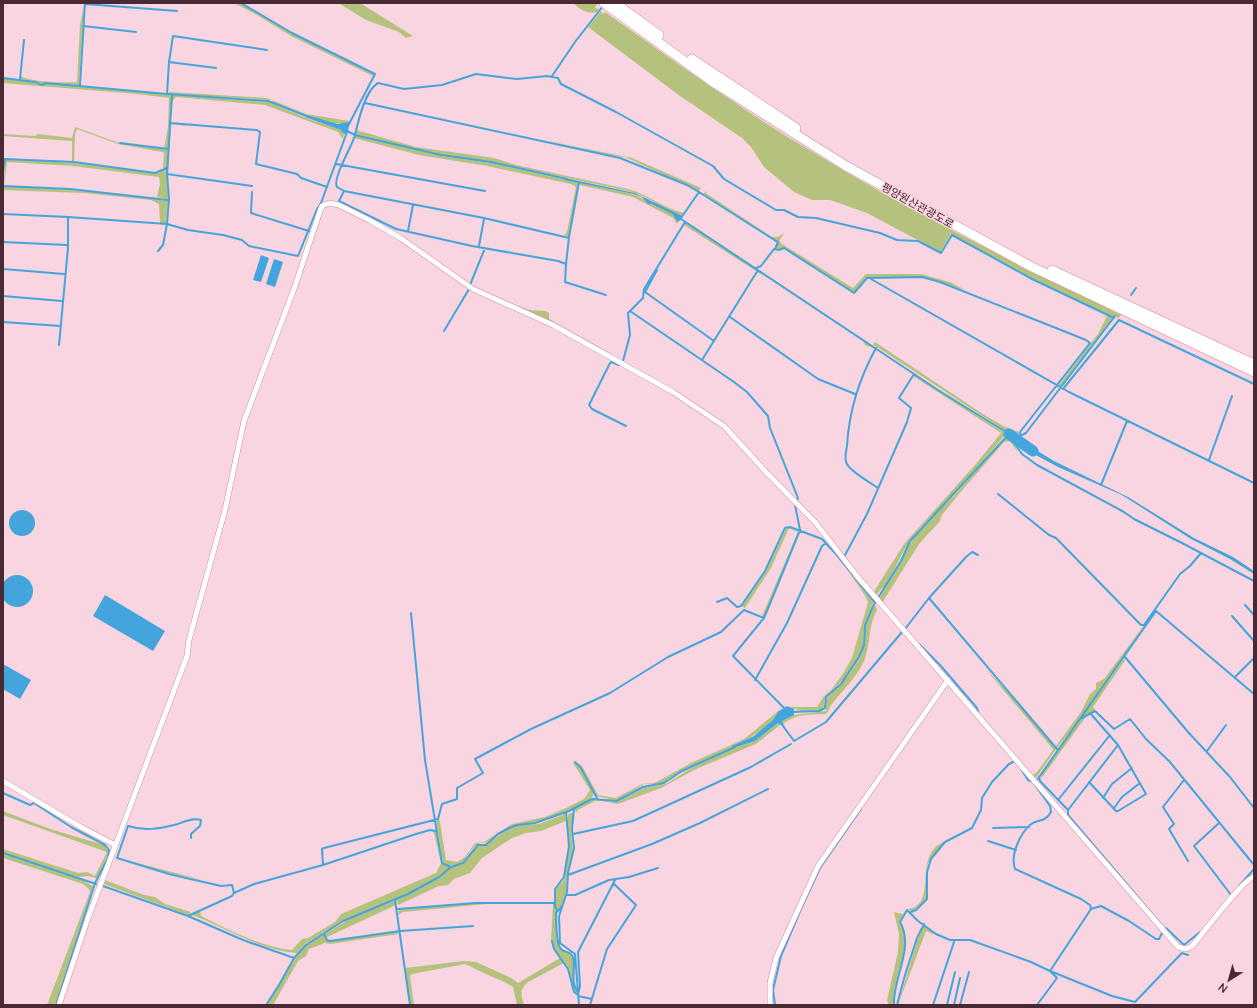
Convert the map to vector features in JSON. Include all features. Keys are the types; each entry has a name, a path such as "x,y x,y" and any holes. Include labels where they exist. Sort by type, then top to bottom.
{"highway":[{"path":"609,4 780,119 849,161 1036,262 1254,364"},
{"name":"평양원산관광도로","path":"609,4 716,84 846,166 1032,267 1254,372"}],"street":[{"path":"59,1005 88,918 115,845 184,668 189,640 225,510 244,422 294,289 318,217 325,204 339,204 369,220 402,239 473,289 553,325 673,392 724,426 815,522 856,575 1178,946 1186,949 1192,946 1236,893 1249,879 1254,877"},
{"path":"770,1005 770,982 776,958 818,866 948,680"},
{"path":"3,781 81,827 115,845"}],"green space":[{"path":"234,3 239,3 251,9 292,33 374,74 373,76 291,36"},
{"path":"338,3 360,3 413,36 406,38 399,32 366,20"},
{"path":"573,3 596,3 595,8 599,9 597,12 587,12"},
{"path":"84,4 79,85 46,82 41,84 36,81 21,79 21,76 39,81 77,82 80,25"},
{"path":"601,11 603,14 605,12 758,118 848,173 925,216 1121,315 1118,319 1115,315 1113,317 1032,278 951,234 940,252 867,213 830,200 812,200 794,192 764,167 751,147 742,138 680,96 588,27"},
{"path":"3,78 36,82 40,85 47,83 172,95 168,149 164,149 168,126 169,98 3,83"},
{"path":"169,92 267,98 306,114 349,122 332,123 321,121 287,109 271,100 169,94"},
{"path":"172,95 268,102 309,119 342,130 344,135 343,139 338,132 265,105 176,97 173,100 170,122"},
{"path":"170,123 191,126 171,124 168,174"},
{"path":"75,127 119,143 168,150 167,168 163,168 164,153 162,152 118,144 77,129 75,134 74,162 72,163 72,141 3,136 3,134 35,136 38,134 72,138"},
{"path":"356,130 416,147 494,158 516,165 628,189 684,213 680,216 641,195 629,191 491,162 441,155 356,134"},
{"path":"355,135 441,156 491,163 579,183 569,237 564,235 567,232 576,187 571,184 487,166 419,155 354,138"},
{"path":"542,140 632,158 701,188 699,191 625,157 602,154"},
{"path":"5,159 74,163 155,173 159,173 163,169 167,169 168,199 157,197 160,184 159,177 73,166 7,162 4,185"},
{"path":"580,183 634,194 672,214 678,222 677,224 673,218 633,197 580,185"},
{"path":"3,186 70,190 168,200 166,223 160,223 159,204 151,200 84,193 3,190"},
{"path":"705,191 707,194 772,237 778,237 784,233 779,241 782,244 853,288 866,274 921,274 950,282 965,290 922,277 867,278 855,293 853,293 786,249 784,248 777,250 776,247 778,242 704,194"},
{"path":"685,223 691,225 757,269 756,271 684,225"},
{"path":"759,270 875,349 865,345 863,341 760,273 757,273"},
{"path":"508,302 529,310 545,311 549,313 549,319 612,354 507,303"},
{"path":"1107,316 1112,318 1111,320 1060,387 1058,386 1098,334"},
{"path":"875,342 983,414 1005,427 1019,432 1019,434 1007,432 873,345"},
{"path":"914,374 1006,434 953,495 920,528 904,550 888,582 876,595 873,593 904,544 975,465 1001,433 913,376"},
{"path":"1008,437 1014,441 1017,451 1010,441 1004,442 958,495 942,515 940,521 919,544 882,603 879,599 920,529 954,496 1001,442"},
{"path":"790,527 799,532 764,617 762,616 798,532 789,528 771,568 745,608 742,606 766,571 786,529"},
{"path":"848,571 873,602 864,625 863,645 859,657 844,679 825,697 823,710 802,711 788,707 817,707 824,696 832,689 852,658 868,602"},
{"path":"875,604 877,610 872,622 868,648 864,661 849,684 831,705 827,713 799,716 788,720 783,724 782,721 794,715 826,711 826,699 841,685 860,658 864,645 865,625"},
{"path":"1156,609 1083,715 1057,748 1056,746 1081,712 1090,694 1096,689 1096,683 1104,679"},
{"path":"1126,659 1093,707 1096,711 1082,717 1123,660"},
{"path":"984,667 1018,703 1056,749 1036,778 1033,775 1037,772 1053,750"},
{"path":"782,708 775,718 764,728 739,744 686,769 665,782 657,784 644,784 617,801 597,796 582,768 575,761 582,766 598,795 616,798 642,784 654,783 691,763 744,739"},
{"path":"1082,718 1085,718 1041,779 1042,772"},
{"path":"778,723 780,725 756,744 696,769 661,788 618,804 600,801 618,802 644,788 666,784 690,769 733,748 755,741"},
{"path":"574,762 581,769 594,794 591,799 559,815 533,823 515,825 486,843 479,844 474,847 462,862 457,865 451,865 443,862 436,819 439,819 440,822 446,860 457,862 465,857 475,843 484,842 512,824 545,817 584,799 590,790 573,763"},
{"path":"592,800 596,800 578,810 576,813 575,809"},
{"path":"3,811 50,829 104,845 109,852 98,877 79,877 3,853 3,849 78,873 87,872 95,876 107,852 3,815"},
{"path":"570,813 574,813 571,829 573,852 567,873 566,892 562,905 558,909 555,907 556,889 564,880 569,846 567,827 568,815"},
{"path":"565,814 566,821 541,831 526,833 512,838 482,858 470,873 454,879 448,885 439,886 398,905 396,900 439,878 451,867 463,864 478,845 486,845 509,828 518,825 539,824"},
{"path":"432,831 436,831 442,863 450,867 445,872 408,894 343,920 305,944 297,953 269,948 192,915 200,911 201,916 245,937 257,942 292,950 302,939 308,938 335,922 341,914 436,873 441,863 434,833"},
{"path":"945,841 928,863 927,867 929,857 935,848"},
{"path":"3,854 82,880 93,886 55,1005 47,1005 90,892 83,884 3,858"},
{"path":"118,858 203,880 169,873"},
{"path":"926,873 927,899 911,912 909,909 918,905 922,898 925,889"},
{"path":"105,880 144,895 155,897 165,904 191,912 188,915 104,884"},
{"path":"395,901 396,905 327,937 325,934 354,916"},
{"path":"475,903 486,904 403,912 398,915 399,909"},
{"path":"555,903 554,908 557,911 557,942 561,949 570,954 573,958 574,982 577,994 574,992 569,969 554,949 551,941 553,904"},
{"path":"894,912 903,914 899,922 903,932 904,942 903,953 895,984 894,1005 889,1005 887,1000 898,952 899,934"},
{"path":"924,925 936,934 953,942 926,931 898,1005 917,941"},
{"path":"397,932 399,934 330,944 325,943 309,949 306,956 298,961 273,1005 266,1005 299,953 309,943 316,939 324,935 327,940 330,941"},
{"path":"560,958 564,963 525,985 522,990 524,1005 517,1005 513,987 465,964 412,974 410,976 414,1005 410,1005 405,968 464,961 476,962 511,978 518,983"}],"water":[{"path":"310,116 338,124 349,122 348,133 344,134 341,130 305,117"},
{"path":"565,178 635,193 682,216 682,218 678,222 672,214 652,204 648,204 642,197 634,194 564,180"},
{"path":"261,255 269,258 261,282 253,280"},
{"path":"274,259 283,262 275,287 266,284"},
{"path":"1025,439 1026,444 1054,461 1128,497 1194,538 1233,557 1254,571 1254,574 1230,559 1191,539 1122,495 1058,467 1019,446"},
{"path":"22,510 31,514 35,523 31,532 22,536 13,532 9,523 13,514"},
{"path":"14,575 20,575 30,582 33,591 32,597 26,604 20,607 14,607 4,600 1,594 1,588 8,578"},
{"path":"105,595 165,631 153,651 93,616"},
{"path":"3,664 31,680 20,699 3,689"},
{"path":"787,706 794,709 794,715 782,721 785,728 778,723 755,741 733,748 732,746 754,736 773,720 778,712"}],"waterway":[{"path":"80,85 85,3"},
{"path":"241,3 292,33 375,74 348,126"},
{"path":"85,4 177,11"},
{"path":"552,76 575,42 603,6"},
{"path":"83,26 136,32"},
{"path":"169,62 173,36 267,50"},
{"path":"20,79 24,40"},
{"path":"167,94 169,62 216,68"},
{"path":"569,238 484,218 344,191 337,187 337,177 355,135 360,115 369,92 378,83 404,89 442,85 476,74 517,79 547,76 558,78 561,84 616,112 713,166 724,179 776,210 784,210 798,217 816,218 880,233 897,240 918,241 941,253 952,235 1032,279 1114,318"},
{"path":"3,78 36,82 41,85 46,83 268,101 309,117"},
{"path":"158,251 163,245 167,224 169,199 167,174 172,95"},
{"path":"365,103 620,158 687,185 699,192 681,218"},
{"path":"170,123 257,130 260,132 256,164 297,174 301,178 327,187"},
{"path":"347,131 355,135 441,155 491,162 567,179"},
{"path":"59,345 68,248 68,217 167,224 188,230 223,235 242,240 249,246 298,256 317,209 321,203 347,132"},
{"path":"120,143 168,149"},
{"path":"3,172 5,159 74,162 155,173 167,168"},
{"path":"336,164 485,191"},
{"path":"167,174 252,186"},
{"path":"566,264 569,237 579,182"},
{"path":"3,186 70,189 168,200"},
{"path":"344,191 339,201 396,229 472,246 558,261 566,264 565,282 606,295"},
{"path":"252,192 251,213 309,231"},
{"path":"699,192 778,242 775,249"},
{"path":"408,231 413,205"},
{"path":"3,214 68,217"},
{"path":"479,246 484,219"},
{"path":"681,219 938,390 1009,434 910,541 901,561 873,606 865,625 864,645 859,657 841,684 826,697 825,708 819,711 792,712"},
{"path":"626,426 592,409 589,405 611,362 619,365 623,361 630,335 628,313 643,298 644,289 685,222"},
{"path":"3,242 67,245"},
{"path":"470,285 485,248"},
{"path":"756,268 761,266 774,249 779,250 784,248 854,293 867,278 922,277 940,282 1086,340 1090,343 1020,432 1021,436"},
{"path":"3,269 64,274"},
{"path":"657,270 645,292 714,341"},
{"path":"702,360 758,270"},
{"path":"871,279 1069,392 1254,483"},
{"path":"1131,295 1136,288"},
{"path":"444,331 469,289"},
{"path":"3,296 62,301"},
{"path":"630,311 734,382 747,392 768,416 770,428 798,498 795,505 800,530 764,618 733,656 785,709"},
{"path":"1115,316 1026,433 1016,438 1015,444 1022,454 1037,465 1124,512 1134,519 1254,581"},
{"path":"730,317 818,379 855,394"},
{"path":"1063,389 1119,320 1254,384"},
{"path":"3,322 61,326"},
{"path":"876,348 856,395 850,420 845,458 849,467 878,488"},
{"path":"844,557 867,514 907,422 911,408 899,398 914,374"},
{"path":"1209,460 1232,396"},
{"path":"1101,485 1127,421"},
{"path":"1009,434 1033,451"},
{"path":"998,494 1049,535 1056,538 1141,625 1144,625 1180,574 1190,566 1201,553"},
{"path":"717,602 727,598 737,607 741,606 765,571 785,528 790,527 822,539 875,603"},
{"path":"755,680 787,623 822,546 826,543"},
{"path":"905,629 929,598 966,557 972,552 978,555"},
{"path":"929,598 1057,749"},
{"path":"1245,605 1254,615"},
{"path":"234,893 254,884 323,865 322,849 324,848 438,819 442,804 457,799 457,788 483,773 475,759 531,729 610,693 668,657 721,632 744,610 764,618"},
{"path":"1037,780 1156,611 1254,694"},
{"path":"411,613 425,760 442,863 451,867"},
{"path":"1232,616 1254,641"},
{"path":"783,726 794,741 826,722 902,632"},
{"path":"919,644 940,665 977,708 978,712"},
{"path":"1125,657 1188,732 1230,777 1254,808"},
{"path":"1235,677 1254,658"},
{"path":"1082,718 1095,711 1114,729 1130,719 1146,739 1170,762 1254,865"},
{"path":"1089,782 1116,811 1146,794 1118,745 1090,713"},
{"path":"1207,751 1226,725"},
{"path":"1058,800 1110,735"},
{"path":"573,834 633,821 751,767 791,744"},
{"path":"1068,810 1118,745"},
{"path":"266,1005 294,958 306,945 343,921 408,894 439,877 451,867 463,863 478,845 486,845 498,834 509,828 517,825 535,823 569,811 592,799 617,801 643,787 664,783 682,771 735,747"},
{"path":"911,912 916,910 927,899 927,872 931,859 945,842 972,828 981,810 982,798 992,782 1009,764 1015,761"},
{"path":"575,762 581,768 597,798"},
{"path":"1103,798 1112,784 1132,768"},
{"path":"1021,769 1028,780 1033,782"},
{"path":"1039,777 1040,781 1068,810 1068,815 1165,929"},
{"path":"1184,780 1163,807 1174,824 1169,829 1188,861"},
{"path":"1114,808 1122,797 1140,783"},
{"path":"1035,785 1050,806 1051,812 1046,818 1033,823 1026,829 1015,851 1015,869 1081,899 1090,905 1091,909 1050,971 1112,996 1135,1002 1182,953 1188,955"},
{"path":"568,875 652,844 700,823 768,789"},
{"path":"3,793 30,805 34,803 71,827 105,845 109,850 108,858 95,883 56,1005"},
{"path":"574,809 572,829 574,848 568,873 567,892 559,916 560,943 575,954 579,1005"},
{"path":"775,1005 773,990 781,956 801,909 820,868 861,809"},
{"path":"557,910 555,907 555,889 564,877 569,846 566,812"},
{"path":"188,916 232,896 234,893 232,885 221,886 169,874 117,858 128,826 140,829 151,829 191,820 201,820 200,826 191,834 191,838"},
{"path":"1219,823 1194,846 1231,895"},
{"path":"993,828 1029,827"},
{"path":"323,865 416,834 430,830 436,831"},
{"path":"988,841 1016,850"},
{"path":"3,853 96,884"},
{"path":"566,895 575,895 609,880 629,877 658,868"},
{"path":"1239,886 1254,869"},
{"path":"552,941 554,949 568,969 574,992 578,995 580,986 578,952 615,880"},
{"path":"590,1005 607,949 636,905 614,884"},
{"path":"103,886 188,916 243,940 294,958"},
{"path":"395,900 410,1005"},
{"path":"398,909 475,903 555,903"},
{"path":"562,906 556,913 557,937 561,949 571,954 573,957 573,978 577,991"},
{"path":"1091,909 1101,906 1129,921 1156,939 1159,939 1162,933"},
{"path":"894,1005 894,995 902,964 905,942 904,932 900,922 907,910 918,921 936,934 950,940 970,940 1031,962 1050,971 1057,978 1037,1005"},
{"path":"897,1005 917,938 924,924"},
{"path":"324,934 327,940 330,941 400,931 473,926"},
{"path":"1166,928 1184,945 1200,932"},
{"path":"933,1005 954,942"},
{"path":"947,1005 955,972"},
{"path":"960,1005 969,972"},
{"path":"954,1005 960,978"},
{"path":"578,996 592,999"}]}
